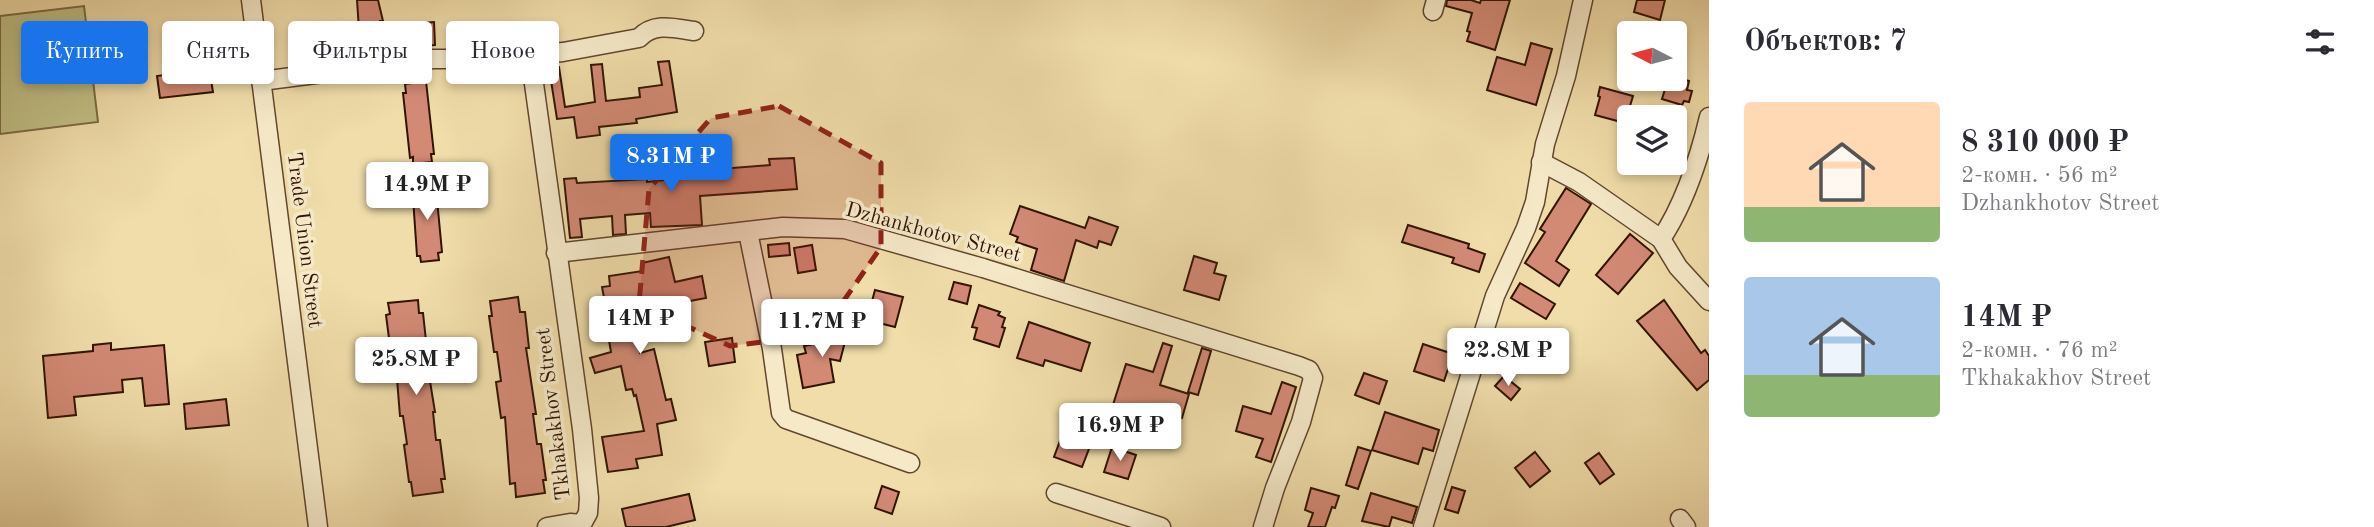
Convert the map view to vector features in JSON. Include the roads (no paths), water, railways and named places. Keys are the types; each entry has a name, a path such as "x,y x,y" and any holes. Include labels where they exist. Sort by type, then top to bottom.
{"street":[{"name":"Trade Union Street","path":"251,0 254,21"},
{"path":"1423,527 1495,296 1535,202 1541,162 1566,75 1583,0"},
{"path":"559,52 639,38 647,30 665,26 694,31"},
{"path":"274,79 446,59"},
{"name":"Trade Union Street","path":"261,84 318,527"},
{"path":"534,84 556,253"},
{"path":"1661,239 1675,218 1686,192 1709,117"},
{"path":"1541,162 1579,182 1661,239 1678,267 1709,301"},
{"name":"Dzhankhotov Street","path":"556,253 783,227 845,229 1299,366 1309,370 1312,378 1301,422 1263,527"},
{"path":"748,232 772,349 780,413 786,419 910,463"},
{"name":"Tkhakakhov Street","path":"556,253 582,429 589,498 584,525"},
{"path":"1056,493 1161,527"},
{"path":"547,527 570,523 584,525"}]}
